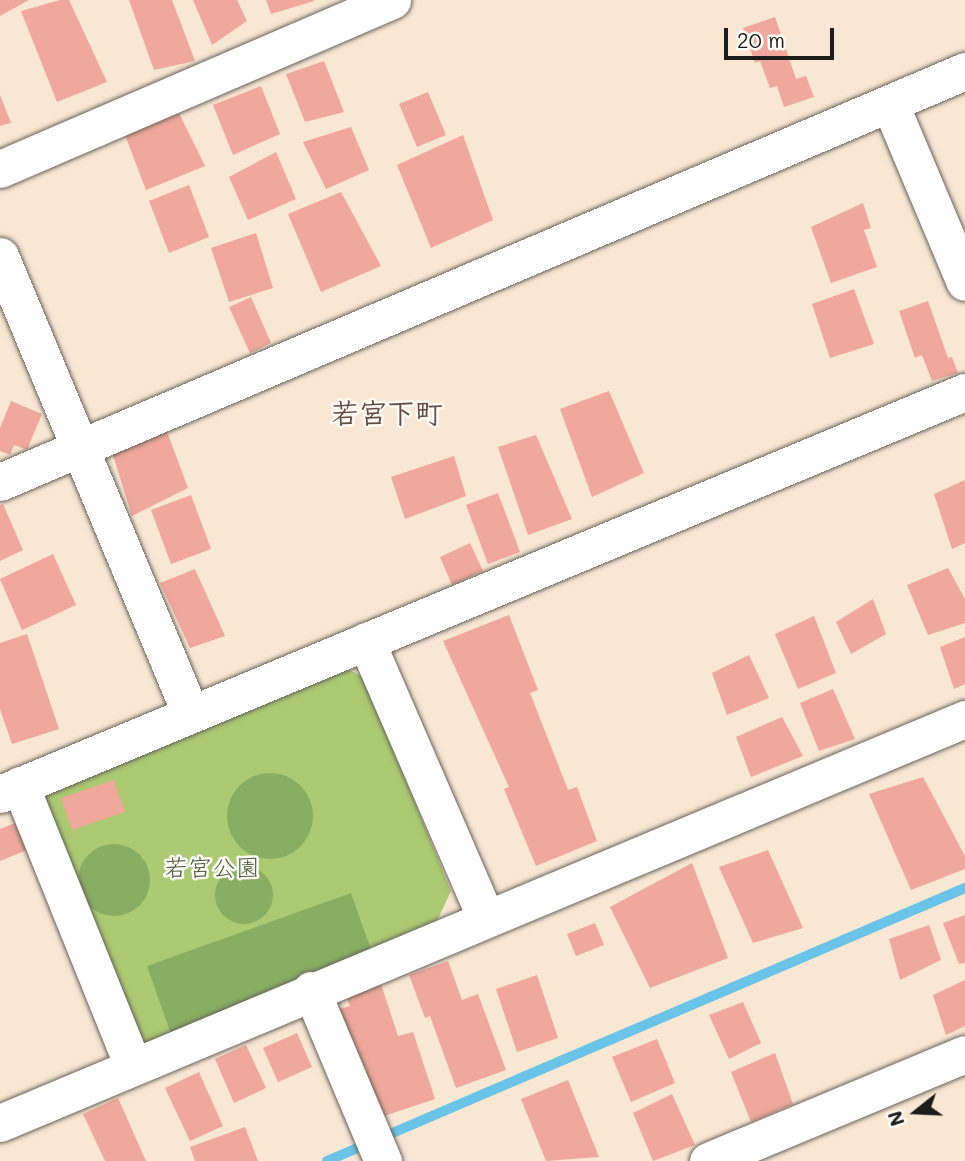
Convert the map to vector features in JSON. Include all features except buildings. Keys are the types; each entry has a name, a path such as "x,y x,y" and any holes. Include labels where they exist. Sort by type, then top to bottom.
{"street":[{"path":"0,169 392,0"},
{"path":"0,482 965,71"},
{"path":"890,104 965,282"},
{"path":"0,256 191,714"},
{"path":"132,1065 10,789 965,392"},
{"path":"366,641 486,918"},
{"path":"0,1123 310,990 965,719"},
{"path":"310,990 383,1161"},
{"path":"708,1161 965,1054"}],"green space":[{"name":"若宮公園","path":"340,664 364,678 451,891 437,921 134,1055 28,789"},
{"path":"270,773 294,780 306,792 313,816 306,840 294,852 270,859 246,852 234,840 227,816 234,792 246,780"},
{"path":"114,844 134,850 144,860 150,880 144,900 134,910 114,916 94,910 84,900 78,880 84,860 94,850"},
{"path":"238,866 250,866 260,870 269,879 273,901 265,916 250,924 238,924 228,920 219,911 215,901 215,889 219,879 228,870"},
{"path":"351,893 376,964 172,1037 147,966"}],"waterway":[{"path":"327,1161 965,888"}],"district":[{"name":"若宮下町","path":"387,412"}]}
